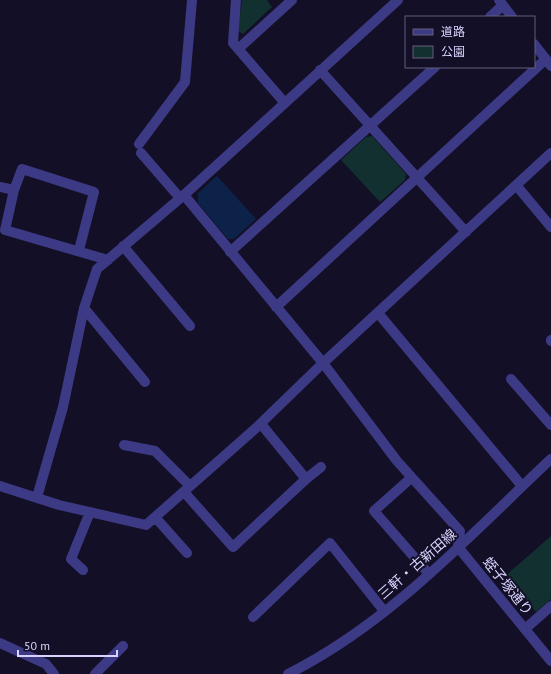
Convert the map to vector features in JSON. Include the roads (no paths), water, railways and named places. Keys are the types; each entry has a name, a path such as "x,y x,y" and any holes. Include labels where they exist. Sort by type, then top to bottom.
{"street":[{"path":"192,0 185,82 140,149 230,252 323,363 411,478 460,531 458,547"},
{"path":"236,0 233,43 284,102"},
{"path":"238,49 292,0"},
{"path":"37,498 63,407 84,308 98,269 182,197 284,102 398,0"},
{"path":"491,16 501,3 511,16"},
{"path":"276,307 418,177 548,63 535,45"},
{"path":"230,252 434,68"},
{"path":"320,70 466,232"},
{"path":"0,486 37,498 146,525 261,424 323,363 551,153"},
{"path":"79,250 94,192 22,169 14,190 5,230 79,250 108,260"},
{"path":"516,185 551,227"},
{"path":"0,187 14,190"},
{"path":"123,246 190,326"},
{"path":"84,308 145,382"},
{"path":"378,313 522,486"},
{"path":"512,379 551,425"},
{"path":"261,424 306,479"},
{"path":"124,445 155,451 233,548 306,479 321,467"},
{"name":"三軒・古新田線","path":"288,674 330,650 384,611 429,574 551,459"},
{"path":"411,478 374,511 429,574"},
{"path":"83,570 71,559 90,512"},
{"path":"155,517 187,553"},
{"path":"253,617 330,543 384,611"},
{"name":"蛭子塚通り","path":"458,547 551,661"},
{"path":"525,629 551,606"},
{"path":"0,643 46,664 54,674"},
{"path":"94,674 123,646"}],"water":[{"path":"217,176 256,219 234,239 228,239 198,203 198,193"}]}
